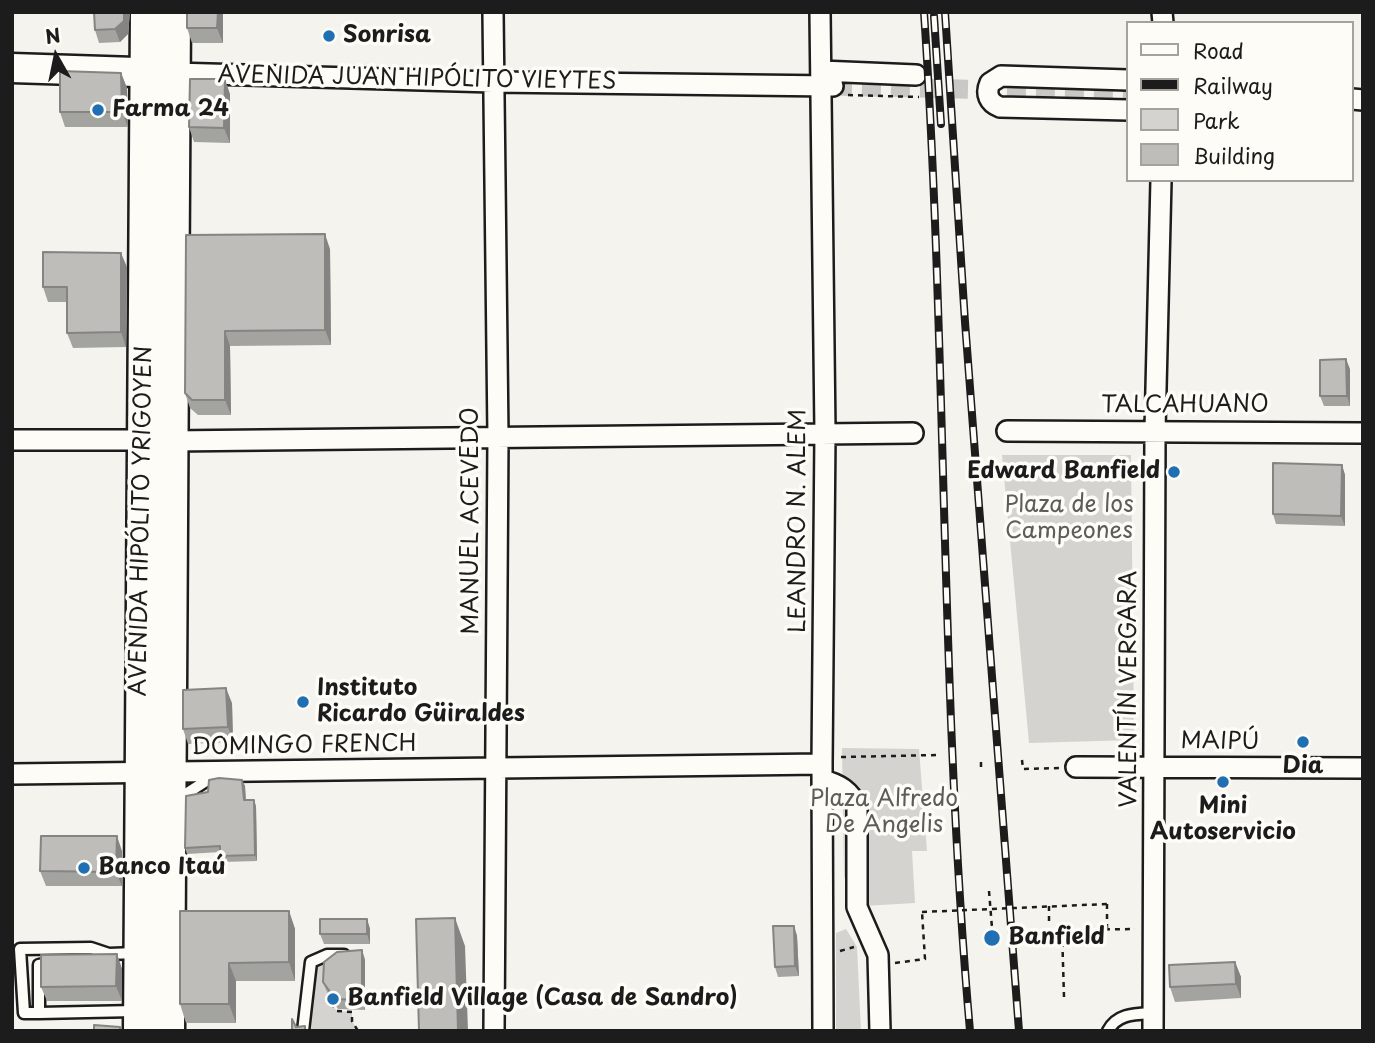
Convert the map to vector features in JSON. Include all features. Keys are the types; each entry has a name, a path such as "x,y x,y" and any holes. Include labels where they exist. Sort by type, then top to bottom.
{"main road":[{"name":"AVENIDA HIPÓLITO YRIGOYEN","path":"147,12 160,73"},
{"name":"AVENIDA HIPÓLITO YRIGOYEN","path":"140,1021 140,953 154,772 160,73 174,12"},
{"name":"AVENIDA HIPÓLITO YRIGOYEN","path":"154,772 173,820 168,1031"}],"street":[{"name":"MANUEL ACEVEDO","path":"493,12 498,437 494,1031"},
{"name":"LEANDRO N. ALEM","path":"820,12 829,84 822,772 823,1031"},
{"name":"AVENIDA JUAN HIPÓLITO VIEYTES","path":"12,68 493,82 829,84 916,75"},
{"path":"1126,80 1000,76 990,83 987,92 991,101 1000,107 1126,110"},
{"name":"VALENTÍN VERGARA","path":"1154,1022 1152,929 1155,430 1161,182"},
{"name":"TALCAHUANO","path":"1007,431 1363,433"},
{"path":"12,440 913,433"},
{"name":"MAIPÚ","path":"1076,767 1363,768"},
{"name":"DOMINGO FRENCH","path":"12,774 154,772 218,778 495,768 822,772"},
{"path":"822,772 852,794 858,807 857,907 861,923 873,940 878,965 880,1031"}],"lane":[{"path":"173,820 209,779 218,778"},
{"path":"108,954 91,948 20,949 24,1013 140,1021"},
{"path":"79,961 91,961 108,954 140,953"},
{"path":"303,1031 311,962 327,955 360,955"},
{"path":"39,1013 38,965 67,961"},
{"path":"1108,1031 1118,1018 1131,1014 1154,1022"}],"path":[{"path":"829,84 919,97"},
{"path":"930,755 931,764"},
{"path":"822,772 843,757 939,755"},
{"path":"1022,760 1023,769 1076,767"},
{"path":"981,762 981,771"},
{"path":"989,891 992,928"},
{"path":"878,965 925,959 922,912 1107,904 1107,929"},
{"path":"1049,906 1049,921"},
{"path":"1064,997 1062,930 1152,929"},
{"path":"823,957 873,940"},
{"path":"329,991 331,1005 337,1012 352,1012 352,1021 358,1031"}],"green space":[{"name":"Plaza de los Campeones","path":"1002,455 1131,455 1134,740 1029,743"},
{"name":"Plaza Alfredo De Angelis","path":"842,748 919,749 927,851 912,851 915,903 863,906 844,877"},
{"path":"846,929 857,947 861,1031 836,1031 836,933"},
{"path":"311,962 337,964 329,988 330,999 337,1011 352,1012 352,1021 358,1031 308,1031"}],"building":[{"path":"94,12 124,12 124,21 115,29 95,30"},
{"path":"187,12 218,12 217,28 187,28"},
{"path":"60,71 121,73 122,112 60,112"},
{"path":"190,79 225,79 224,128 189,127"},
{"path":"325,234 325,330 225,331 225,400 192,400 185,393 186,235"},
{"path":"43,252 121,253 121,332 67,333 67,287 43,287"},
{"path":"1346,359 1347,396 1320,396 1320,360"},
{"path":"1273,463 1342,465 1341,516 1273,514"},
{"path":"226,688 228,727 183,729 183,690"},
{"path":"209,780 242,780 244,800 254,800 255,855 220,856 220,846 185,848 186,796 208,792"},
{"path":"41,836 117,836 116,872 40,871"},
{"path":"180,911 289,911 289,962 229,963 229,1004 180,1004"},
{"path":"455,918 458,1031 419,1031 416,919"},
{"path":"320,919 367,919 367,934 320,934"},
{"path":"773,926 794,926 795,966 775,967"},
{"path":"362,950 362,1000 335,999 323,982 324,962 337,952"},
{"path":"117,954 116,986 41,987 41,955"},
{"path":"1235,962 1236,984 1170,987 1169,965"},
{"path":"292,1019 296,1027 305,1026 305,1031 292,1031"},
{"path":"94,1025 120,1027 120,1031 94,1031"}],"tunnel":[{"path":"833,86 1126,93"}],"railway":[{"path":"924,12 937,267 953,776 970,1031"},
{"path":"945,12 965,322 1019,1031"},
{"path":"934,16 941,124"}],"place":[{"name":"Sonrisa","path":"329,36"},
{"name":"Farma 24","path":"98,110"},
{"name":"Edward Banfield","path":"1174,472"},
{"name":"Instituto Ricardo Güiraldes","path":"303,702"},
{"name":"Dia","path":"1303,742"},
{"name":"Mini Autoservicio","path":"1223,782"},
{"name":"Banco Itaú","path":"84,868"},
{"name":"Banfield","path":"992,938"},
{"name":"Banfield Village (Casa de Sandro)","path":"333,999"}]}
